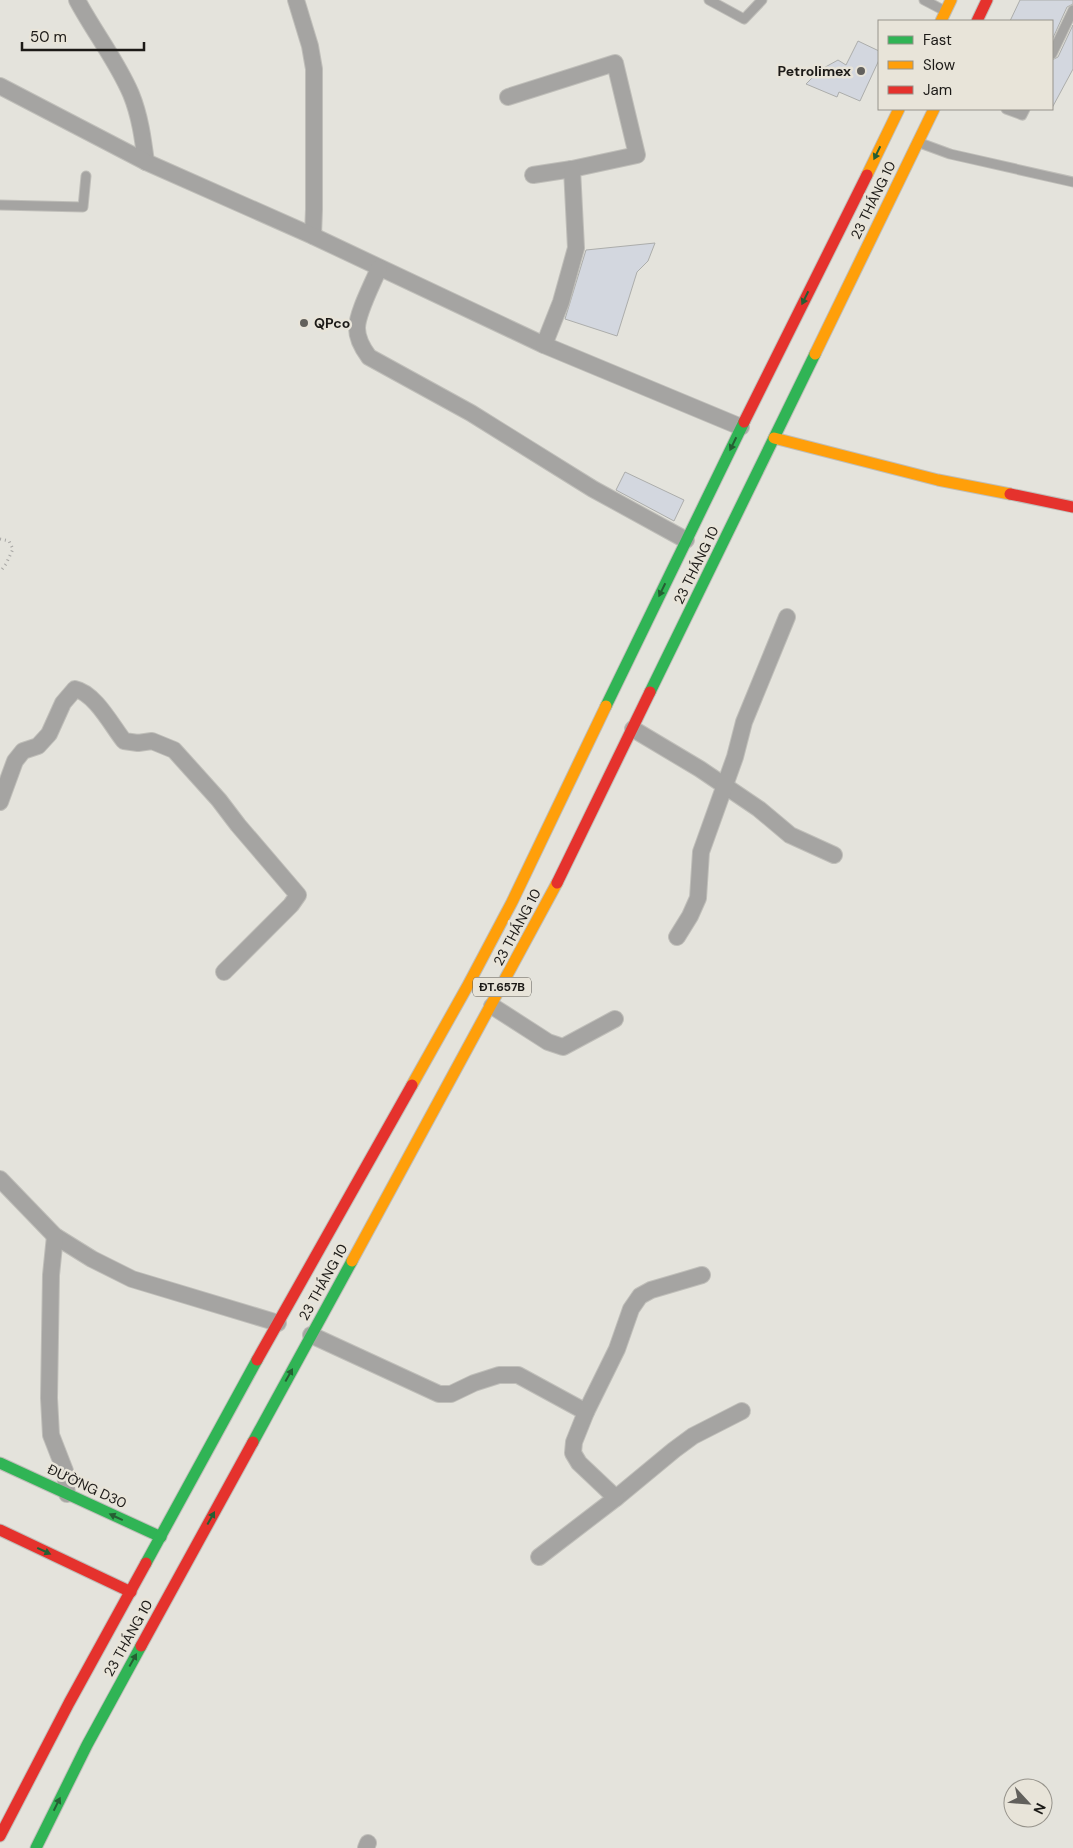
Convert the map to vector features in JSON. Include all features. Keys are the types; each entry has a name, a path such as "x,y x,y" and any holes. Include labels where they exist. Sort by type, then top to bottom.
{"main road":[{"path":"944,16 952,0"},
{"path":"978,20 988,0"},
{"name":"23 THÁNG 10","path":"0,1836 69,1703 135,1594 512,902 686,540 745,429 898,110"},
{"name":"23 THÁNG 10","path":"36,1848 158,1605 547,904 633,729 911,138 933,110"},
{"path":"889,128 911,138"},
{"path":"770,437 938,480 1073,507"},
{"name":"ĐƯỜNG D30","path":"0,1463 165,1539"},
{"path":"0,1530 135,1594"}],"street":[{"path":"77,0 121,73 131,95 143,132 146,162"},
{"path":"296,0 310,46 314,69 313,236"},
{"path":"508,97 615,63 637,155 533,175"},
{"path":"0,86 146,162 313,236 544,344 745,429"},
{"path":"544,344 561,302 576,248 572,169"},
{"path":"379,268 357,328 361,346 369,357 471,413 593,489 686,540"},
{"path":"676,937 690,916 698,898 701,852 735,757 744,722 786,617"},
{"path":"0,802 15,762 22,751 38,746 49,734 63,703 75,689 82,690 97,704 124,741 138,743 152,741 174,750 219,800 298,895 291,905 224,972"},
{"path":"633,729 725,786 790,835 834,855"},
{"path":"492,1006 548,1042 563,1047 615,1019"},
{"path":"0,1179 55,1236 92,1259 132,1279 282,1325"},
{"path":"55,1236 51,1275 49,1398 51,1435 66,1471 67,1494"},
{"path":"616,1498 579,1463 574,1453 574,1442 586,1412 617,1349 632,1310 640,1296 650,1290 702,1275"},
{"path":"307,1334 440,1394 452,1394 474,1383 499,1375 518,1375 586,1412"},
{"path":"539,1557 693,1436 742,1411"}],"lane":[{"path":"709,0 744,19 762,0"},
{"path":"924,0 944,16"},
{"path":"1053,52 1073,10"},
{"path":"1009,110 1022,115 1024,110"},
{"path":"911,138 950,154 1073,182"},
{"path":"0,206 83,207 86,176"}],"path":[{"path":"0,539 9,541 13,549 0,572"}],"building":[{"path":"1020,0 1073,0 1073,4 1067,7 1053,38 1053,20 1010,20"},
{"path":"1073,25 1073,69 1053,106 1053,60 1058,57"},
{"path":"858,41 878,51 878,62 860,101 839,92 837,97 806,84 820,70 838,60 846,65"},
{"path":"655,243 648,261 637,272 617,336 565,319 586,250"},
{"path":"625,472 684,500 674,521 616,490"}],"traffic: fast":[{"path":"650,692 815,354"},
{"path":"606,706 744,422"},
{"path":"253,1442 352,1261"},
{"path":"146,1563 257,1360"},
{"path":"0,1463 161,1537"},
{"path":"36,1848 87,1745 141,1646"}],"traffic: slow":[{"path":"941,20 951,0"},
{"path":"867,175 899,110"},
{"path":"815,354 934,110"},
{"path":"774,438 938,480 1010,494"},
{"path":"412,1085 512,902 606,706"},
{"path":"352,1261 557,883"}],"traffic: jam":[{"path":"977,20 987,0"},
{"path":"744,422 867,175"},
{"path":"1010,494 1073,507"},
{"path":"557,883 650,692"},
{"path":"257,1360 412,1085"},
{"path":"141,1646 253,1442"},
{"path":"0,1530 131,1592"},
{"path":"0,1836 69,1703 146,1563"}],"place":[{"name":"Petrolimex","path":"861,71"},
{"name":"QPco","path":"304,323"}]}
